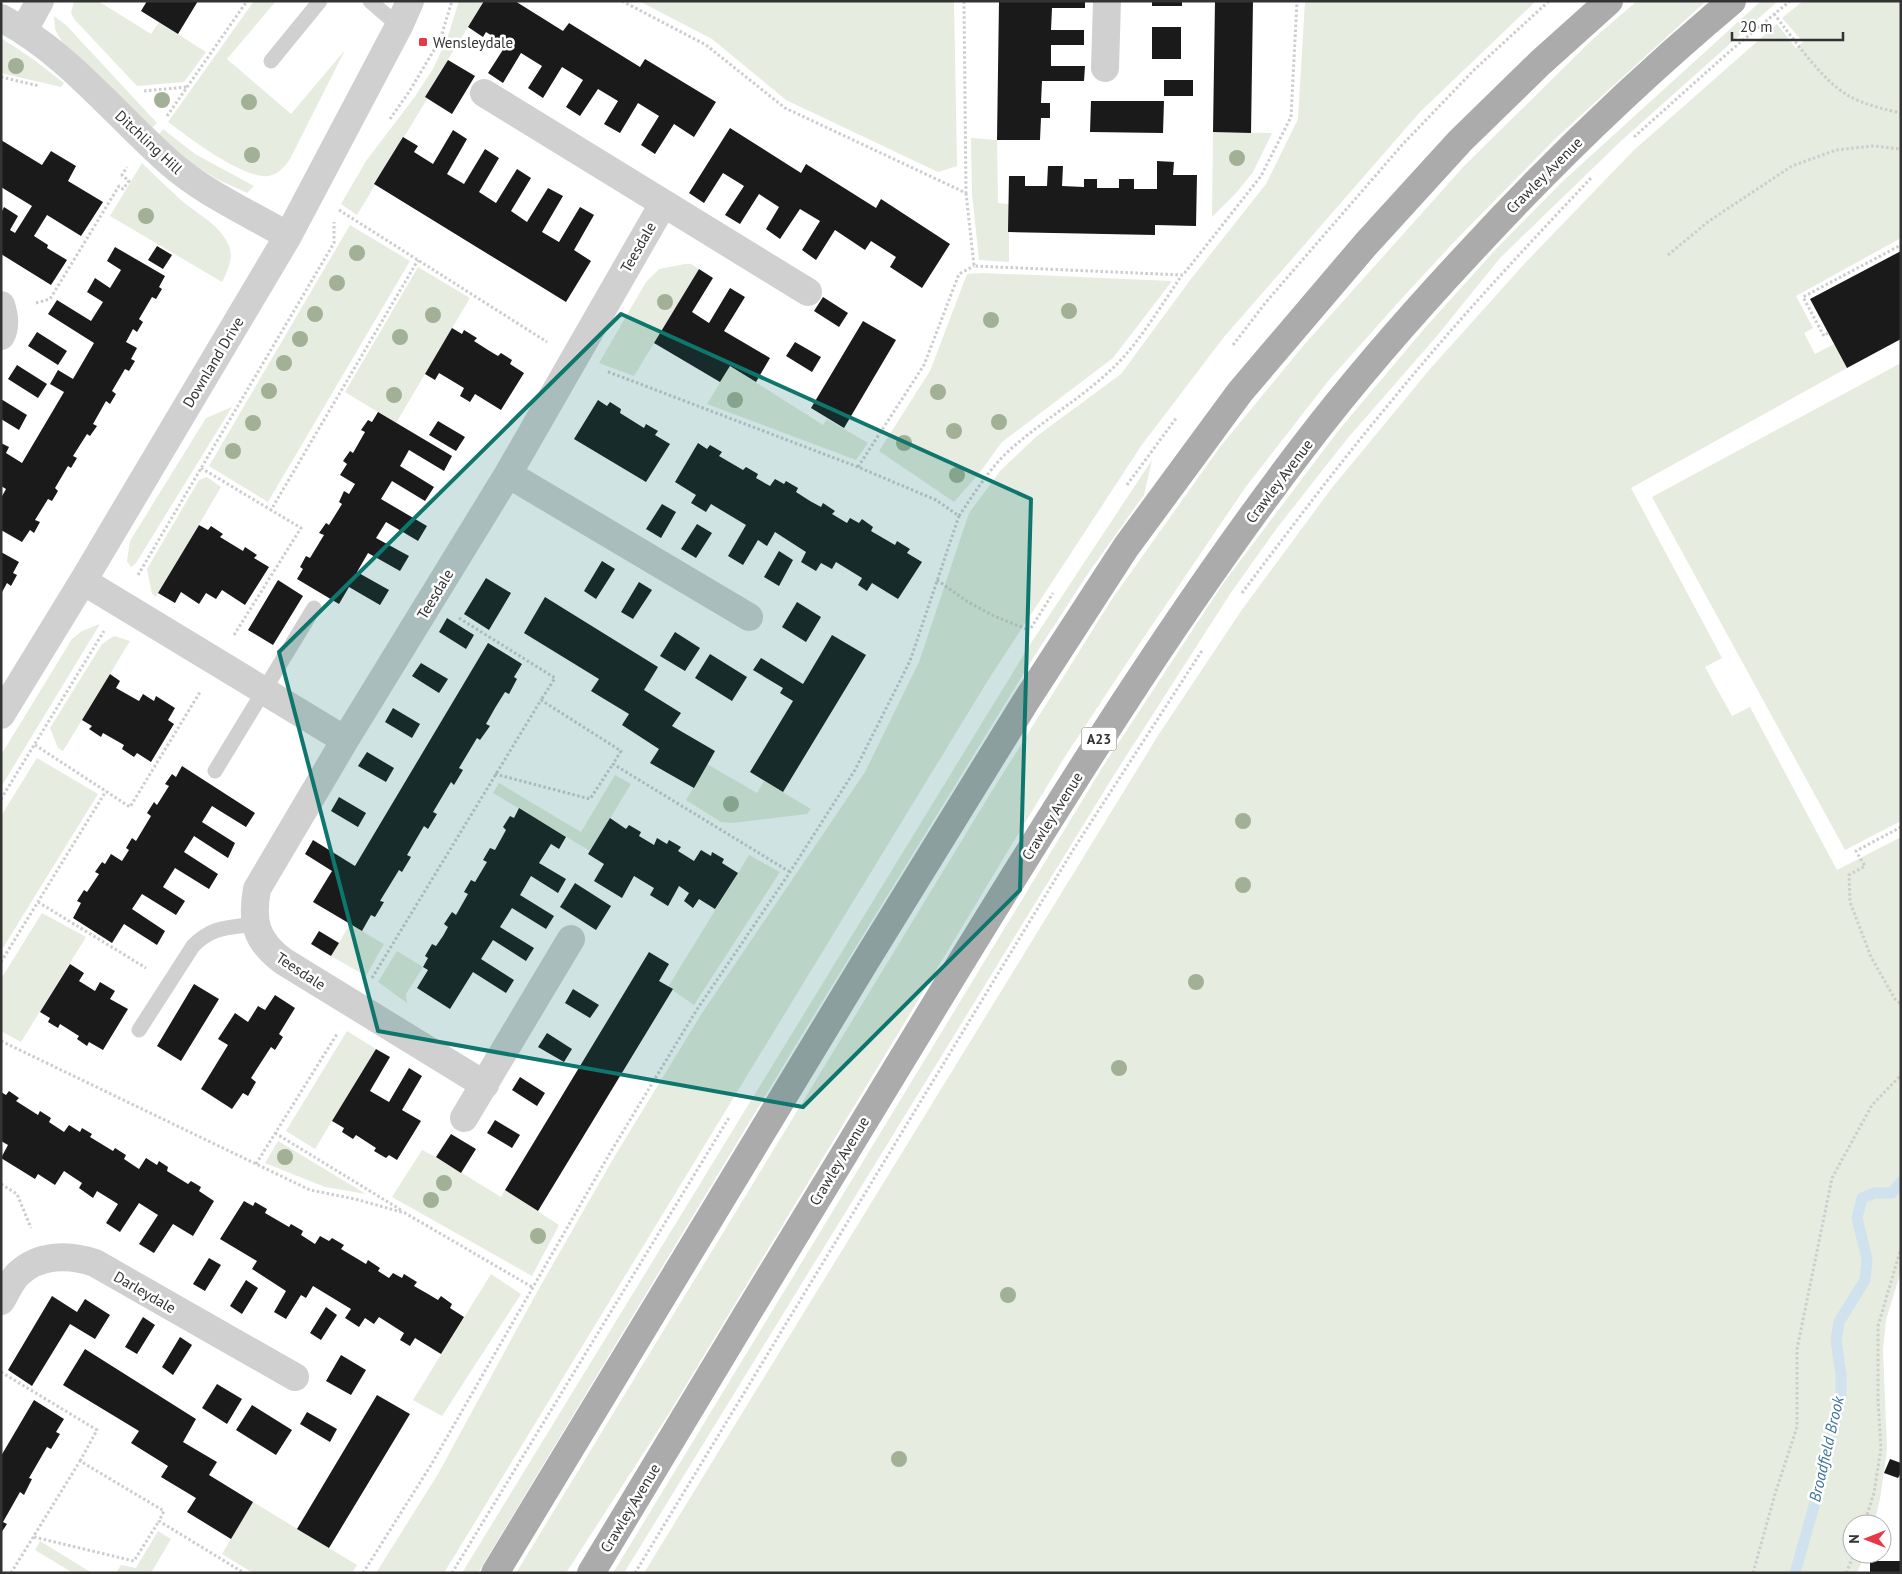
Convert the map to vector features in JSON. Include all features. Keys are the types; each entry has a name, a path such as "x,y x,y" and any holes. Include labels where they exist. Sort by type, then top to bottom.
{"main road":[{"path":"495,1573 875,946 1026,701 1126,547 1240,392 1366,244 1460,141 1540,63 1609,1"},
{"name":"Crawley Avenue","path":"591,1573 842,1156 1094,748 1225,554 1305,445 1402,325 1516,202 1597,122 1732,1"}],"street":[{"name":"Ditchling Hill","path":"40,1 12,24 72,69 173,166 200,186 288,236"},
{"name":"Downland Drive","path":"1,715 288,236 399,26 410,1"},
{"path":"1105,68 1107,1"},
{"path":"484,93 808,292"},
{"name":"Teesdale","path":"485,1085 355,1006 270,951 261,938 255,924 254,906 257,889 345,740 508,474 664,204"},
{"path":"508,474 749,617"},
{"path":"83,581 345,740"},
{"path":"464,1118 571,939"},
{"name":"Darleydale","path":"1,1301 17,1275 29,1266 43,1259 82,1258 95,1263 295,1377"}],"lane":[{"path":"270,61 320,1"},
{"path":"370,1 399,26"},
{"path":"216,771 314,608"},
{"path":"139,1030 192,946 202,936 216,929 255,924"}],"path":[{"path":"2,317 50,299 119,186 123,189 129,180 122,175 128,167 131,169 136,158 148,144 247,1"},
{"path":"386,124 409,92 440,40 452,1"},
{"path":"622,1 706,44 785,108 966,193"},
{"path":"964,1 966,193 974,266"},
{"path":"363,1573 431,1466 610,1153 696,1011 790,872 855,770 910,661 959,516 983,480 1011,448 1090,388 1115,366 1145,329 1183,275 1261,176 1291,117 1297,1"},
{"path":"1633,138 1790,1"},
{"path":"1774,14 1820,71 1849,96 1889,111 1901,113"},
{"path":"142,91 187,87"},
{"path":"1668,255 1709,221 1792,166 1836,150 1873,146 1901,149"},
{"path":"1237,599 1305,508 1389,403 1498,277 1598,171"},
{"path":"334,207 573,359 858,467 936,500 959,516"},
{"path":"1,799 121,604 334,243 334,216"},
{"path":"1828,333 1824,336 1803,297 1901,245"},
{"path":"201,468 271,510 418,260"},
{"path":"858,467 924,365 959,274 974,266 1183,275"},
{"path":"937,580 968,602 994,616 1029,630"},
{"path":"256,1164 355,1006 555,678 431,600"},
{"path":"635,1573 1073,850 1204,647"},
{"path":"495,774 590,799 613,764 621,750 541,700"},
{"path":"613,764 790,872"},
{"path":"1,962 106,791"},
{"path":"1901,827 1856,851 1865,866 1848,875 1850,902 1872,957 1895,999 1901,1004"},
{"path":"38,902 168,982"},
{"path":"1,1041 310,1190 355,1199 405,1213"},
{"path":"1753,1573 1775,1494 1797,1426 1797,1349 1832,1178 1872,1106 1901,1075"},
{"path":"276,1133 405,1213 532,1287"},
{"path":"1,1184 17,1194 43,1259"},
{"path":"1867,1514 1874,1493 1881,1448 1878,1401 1878,1326 1901,1248"},
{"path":"1,1372 97,1430 11,1573"},
{"path":"34,1537 134,1561 159,1521 164,1511 80,1461"},
{"path":"159,1521 244,1573"}],"highlighted area":[{"path":"621,314 1031,499 1020,890 803,1107 378,1031 279,652"}],"shaded area":[{"path":"74,1 98,1 151,34 159,22 206,52 184,82 137,86 75,20 71,13"},
{"path":"254,1 276,1 227,59 291,114 345,50 290,159 279,172 267,176 251,173 226,162 200,146 168,122"},
{"path":"459,1 484,1 425,97 427,99 357,215 341,204 366,161 414,98 433,69 448,36"},
{"path":"639,1 954,1 957,166 938,172 786,100 712,39"},
{"path":"1305,1 1536,1 1420,112 1224,337 1141,446 990,677 444,1573 376,1573 438,1474 537,1292 613,1159 702,1013 865,772 919,662 969,513 1001,470 1037,436 1121,374 1191,279 1266,184 1298,119"},
{"path":"1637,1 1706,1 1556,138 1454,242 1329,380 1245,488 1064,758 668,1415 566,1573 516,1573 987,799 1112,599 1220,447 1303,346 1465,165 1594,38"},
{"path":"1761,1 1778,1 1621,141 1500,258 1436,337 1347,439 1277,528 1230,594 1114,775 624,1573 613,1573 1102,768 1222,585 1338,431 1424,329 1496,249 1563,181"},
{"path":"1803,1 1901,1 1901,238 1796,296 1813,328 1804,333 1815,354 1834,344 1847,368 1631,488 1722,658 1705,667 1732,716 1750,707 1837,870 1901,837 1901,1271 1886,1320 1883,1349 1887,1450 1876,1514 1842,1514 1842,1564 1861,1564 1857,1573 644,1573 1159,734 1241,611 1331,489 1430,369 1527,261 1634,150 1777,24 1796,48 1803,42 1782,18"},
{"path":"54,16 66,25 157,123 151,129 62,42 55,29"},
{"path":"1,38 64,83 61,87 1,73"},
{"path":"163,129 195,154 254,186 247,193 219,180 189,162 158,135"},
{"path":"1213,132 1272,133 1253,172 1236,193 1212,217"},
{"path":"971,138 997,140 998,203 1009,204 1009,262 979,260 972,193"},
{"path":"142,163 181,200 216,227 227,241 231,257 222,282 110,216"},
{"path":"350,225 410,261 268,502 209,466"},
{"path":"691,264 699,269 634,376 599,363 646,282 659,269"},
{"path":"418,267 470,298 396,423 345,392"},
{"path":"985,273 1172,281 1113,358 1002,442 977,476 954,502 879,451 930,371 967,274"},
{"path":"1901,363 1901,821 1845,850 1652,497"},
{"path":"730,366 823,425 827,419 868,443 856,460 707,404"},
{"path":"232,407 136,563 131,567 127,561 130,541 206,418"},
{"path":"1152,460 1144,495 1089,572 1035,655 800,1038 478,1573 462,1573 1029,646"},
{"path":"207,477 221,487 156,597 152,594 147,569 199,480"},
{"path":"100,624 1,787 1,755 72,639 82,631"},
{"path":"114,636 130,641 63,751 58,748 50,728 102,644"},
{"path":"37,758 98,794 1,951 1,816"},
{"path":"707,764 757,793 764,781 811,809 807,814 733,823 721,822 686,800"},
{"path":"615,775 631,784 590,851 493,793 499,783 581,832"},
{"path":"749,855 780,872 694,1005 668,987"},
{"path":"42,913 86,937 21,1042 1,1031 1,979"},
{"path":"350,924 384,944 366,976 331,956"},
{"path":"397,951 423,967 406,994 407,1003 378,982"},
{"path":"347,1031 376,1049 315,1149 286,1131"},
{"path":"278,1141 366,1194 325,1187 265,1163"},
{"path":"422,1150 501,1197 505,1190 559,1225 532,1276 392,1197"},
{"path":"491,1274 521,1294 442,1416 413,1400"},
{"path":"253,1502 357,1565 352,1573 253,1573 222,1554"},
{"path":"158,1531 171,1539 151,1573 116,1573 121,1565 136,1568"},
{"path":"40,1541 92,1573 73,1573 35,1550"}],"building":[{"path":"147,1 198,1 178,34 141,11"},
{"path":"484,1 515,1 563,31 569,23 640,67 645,59 716,102 694,137 674,124 655,154 641,145 659,116 638,103 620,133 604,124 618,101 598,89 580,116 566,107 583,80 562,67 543,98 528,88 542,66 521,53 503,83 488,73 506,45 486,32 483,37 468,27"},
{"path":"999,1 1085,1 1085,8 1052,8 1051,30 1084,30 1084,45 1051,45 1051,66 1085,66 1084,81 1042,81 1041,103 1050,103 1050,118 1041,118 1040,140 997,140"},
{"path":"1152,1 1182,1 1182,6 1152,6"},
{"path":"1215,1 1253,1 1251,133 1213,132"},
{"path":"1152,27 1181,27 1181,59 1152,59"},
{"path":"448,60 475,76 452,114 425,97"},
{"path":"1164,80 1193,80 1193,96 1164,96"},
{"path":"1091,101 1164,101 1163,133 1090,132"},
{"path":"730,128 801,173 806,164 876,208 881,199 950,244 922,288 890,267 896,257 871,241 865,250 835,230 816,260 802,250 820,221 800,209 780,239 766,229 779,207 759,194 740,224 725,215 744,186 723,173 704,203 689,193"},
{"path":"453,130 467,139 447,174 464,184 485,149 499,158 479,192 496,203 517,169 531,178 511,211 527,222 548,188 563,196 542,232 559,242 580,207 594,215 574,250 591,261 566,302 374,184 403,137 418,146 414,152 433,164"},
{"path":"1,140 42,165 51,151 76,166 68,181 103,202 81,236 47,215 34,236 48,245 47,248 67,260 51,285 1,254 1,213 4,207 18,216 10,230 15,233 32,206 1,187"},
{"path":"1157,161 1174,162 1173,175 1197,175 1196,226 1155,225 1155,235 1008,232 1009,176 1025,176 1025,186 1047,186 1048,166 1063,166 1062,186 1084,187 1084,179 1097,179 1097,188 1119,188 1119,179 1134,179 1134,189 1157,189"},
{"path":"157,246 172,255 163,269 148,260"},
{"path":"115,247 165,276 159,287 162,289 156,299 152,297 139,319 143,322 137,332 133,329 126,342 137,348 131,359 135,361 129,371 125,369 112,391 116,394 110,404 106,401 93,424 97,426 90,436 87,434 73,456 77,458 71,468 68,466 55,488 58,491 52,501 48,499 35,520 40,522 34,533 30,530 22,542 1,530 1,498 6,489 1,486 1,443 9,447 6,453 22,463 64,392 50,384 58,370 73,379 94,343 48,314 57,300 91,321 103,302 87,292 95,278 110,288 121,270 107,261"},
{"path":"1901,251 1901,339 1847,368 1810,299"},
{"path":"699,269 713,278 692,312 709,323 730,288 745,297 724,331 770,358 756,382 730,366 720,382 654,343"},
{"path":"823,297 848,313 839,327 814,311"},
{"path":"863,321 896,340 844,428 811,408"},
{"path":"452,328 462,334 464,330 477,338 474,341 498,356 501,353 512,360 510,364 524,373 501,410 475,394 470,402 460,396 464,388 439,373 435,380 425,374"},
{"path":"37,332 67,351 58,365 28,346"},
{"path":"795,342 821,357 812,372 786,356"},
{"path":"17,365 47,384 38,398 8,379"},
{"path":"1,399 27,415 19,430 1,419"},
{"path":"598,400 607,406 610,402 621,409 620,413 644,428 646,424 658,431 655,435 670,444 646,482 574,439"},
{"path":"378,412 452,456 444,471 409,450 400,466 434,487 425,501 392,481 381,499 427,526 418,541 386,522 376,538 409,556 400,571 368,553 357,572 389,590 380,605 349,587 339,604 297,579 303,569 300,567 306,556 310,558 324,535 319,533 326,523 329,525 342,504 339,502 344,491 349,494 355,484 340,475 347,464 343,461 350,451 353,453 365,432 361,430 368,420 372,422"},
{"path":"438,421 465,437 456,451 429,435"},
{"path":"698,443 707,449 710,445 722,452 719,456 743,470 746,467 758,474 756,478 770,486 775,479 784,484 786,481 798,488 796,492 821,507 823,503 835,511 832,514 847,523 850,518 859,523 862,519 873,527 871,531 895,545 897,541 910,549 907,553 922,562 898,599 872,583 867,591 858,585 862,578 836,562 832,569 821,563 816,571 801,562 806,552 775,532 767,546 758,540 743,565 728,556 746,525 711,504 706,512 691,503 696,495 675,482"},
{"path":"662,504 676,512 661,538 646,529"},
{"path":"697,524 712,533 696,558 681,549"},
{"path":"199,525 208,530 211,526 223,534 220,537 243,551 245,547 257,555 254,558 269,567 245,605 222,590 216,599 206,593 199,604 181,592 175,603 158,593"},
{"path":"779,551 793,560 779,586 764,577"},
{"path":"1,552 19,562 13,573 17,575 11,586 7,583 1,594"},
{"path":"602,561 615,569 596,599 584,591"},
{"path":"486,578 511,593 489,630 464,614"},
{"path":"278,580 303,596 273,645 248,630"},
{"path":"639,582 652,590 633,619 621,612"},
{"path":"545,597 658,667 644,690 681,713 672,726 715,751 694,788 650,763 659,749 622,725 629,714 591,691 599,679 524,633"},
{"path":"797,602 821,617 806,642 782,627"},
{"path":"447,618 474,635 466,649 439,632"},
{"path":"675,632 700,648 685,671 660,656"},
{"path":"832,635 866,655 783,792 750,772 793,701 780,693 783,688 753,670 761,658 803,684"},
{"path":"488,643 522,664 514,677 517,679 509,694 505,692 495,708 486,724 490,726 480,740 477,738 459,768 463,770 454,785 451,782 433,812 437,814 428,829 424,826 407,855 411,857 402,872 399,870 380,901 384,902 375,917 371,915 362,931 313,902 332,871 305,854 313,840 355,866"},
{"path":"710,654 747,677 732,701 695,678"},
{"path":"421,663 448,679 439,693 412,676"},
{"path":"110,674 120,681 116,688 139,701 143,694 154,701 156,696 175,708 168,720 174,724 151,762 137,753 134,757 122,749 124,745 103,733 101,737 89,729 92,726 82,720"},
{"path":"393,708 420,724 412,738 385,722"},
{"path":"367,752 394,768 386,782 358,766"},
{"path":"182,766 255,813 246,827 212,806 202,822 235,843 228,858 194,836 184,852 218,874 209,889 175,868 163,887 185,901 176,915 142,894 132,909 165,931 157,945 124,924 112,943 73,918 81,903 77,901 84,890 87,892 99,874 95,872 102,862 105,864 111,854 122,861 129,850 126,848 132,838 136,841 151,816 147,813 154,802 157,805 169,786 165,784 172,774 176,777"},
{"path":"339,797 366,813 358,827 331,811"},
{"path":"519,808 566,837 559,849 551,844 539,863 566,879 558,893 531,876 520,895 554,916 546,929 512,908 500,927 534,948 526,961 493,940 481,959 514,980 506,993 473,972 450,1009 417,988 428,970 423,967 428,958 425,956 432,944 436,946 443,936 448,927 444,924 452,912 456,915 468,894 464,892 471,880 475,882 487,862 483,860 490,848 495,850 506,830 503,827 510,816 514,818"},
{"path":"610,818 626,829 629,825 641,832 639,836 654,845 657,838 667,844 669,840 681,847 678,851 694,861 701,850 711,856 712,852 724,859 722,863 738,873 715,909 699,899 693,908 684,901 689,893 679,886 668,906 650,895 654,888 634,876 622,898 594,881 604,864 588,854"},
{"path":"575,883 611,906 596,930 560,907"},
{"path":"319,931 339,943 331,956 311,944"},
{"path":"649,952 669,964 659,981 673,989 538,1211 505,1190"},
{"path":"70,964 84,973 79,981 95,991 100,982 115,991 110,999 128,1009 103,1050 89,1042 87,1046 77,1039 79,1036 60,1024 58,1028 48,1022 50,1018 40,1012"},
{"path":"194,984 219,999 181,1061 157,1046"},
{"path":"573,989 599,1005 590,1018 565,1003"},
{"path":"275,995 295,1008 279,1034 283,1037 275,1050 271,1047 251,1078 256,1082 248,1096 243,1093 232,1109 201,1089 228,1045 218,1039 235,1013 248,1022 258,1006 265,1010"},
{"path":"547,1033 572,1049 564,1062 538,1047"},
{"path":"376,1049 390,1057 370,1091 389,1102 409,1068 422,1076 402,1110 421,1121 397,1160 389,1155 386,1158 374,1151 376,1148 356,1135 353,1139 342,1132 344,1128 332,1121"},
{"path":"520,1077 545,1093 537,1106 512,1090"},
{"path":"9,1091 19,1098 16,1101 38,1115 40,1111 51,1118 49,1122 64,1132 69,1125 80,1132 82,1128 92,1134 90,1137 113,1151 115,1148 126,1155 124,1159 139,1169 146,1158 157,1165 159,1161 168,1167 167,1171 188,1184 191,1181 201,1187 199,1191 214,1201 193,1236 173,1224 154,1253 139,1244 158,1215 139,1203 120,1232 106,1223 118,1204 97,1191 93,1198 79,1188 82,1183 64,1171 55,1185 38,1174 35,1179 1,1158 8,1145 1,1141 1,1092 6,1095"},
{"path":"495,1120 520,1135 512,1148 487,1133"},
{"path":"451,1134 476,1149 461,1173 436,1157"},
{"path":"244,1201 253,1206 255,1202 267,1209 265,1213 289,1227 291,1224 303,1231 301,1235 315,1244 320,1236 329,1241 332,1238 344,1245 341,1249 366,1264 368,1260 380,1268 378,1271 389,1278 393,1273 402,1278 404,1274 417,1282 414,1286 438,1300 441,1296 452,1304 450,1308 464,1317 441,1354 415,1338 410,1346 400,1340 404,1333 379,1317 374,1324 365,1318 359,1327 345,1318 351,1309 313,1286 306,1298 301,1295 286,1319 274,1312 286,1291 252,1269 257,1261 220,1239"},
{"path":"209,1258 221,1265 205,1291 193,1284"},
{"path":"246,1280 258,1288 242,1314 230,1306"},
{"path":"52,1296 77,1312 85,1299 110,1315 95,1339 70,1324 32,1386 8,1370"},
{"path":"326,1307 337,1315 321,1340 310,1333"},
{"path":"143,1317 155,1325 137,1354 125,1347"},
{"path":"180,1337 192,1345 173,1375 162,1367"},
{"path":"85,1349 196,1419 183,1442 217,1462 209,1475 253,1502 231,1539 187,1512 196,1498 161,1477 168,1466 131,1443 139,1431 63,1385"},
{"path":"341,1355 366,1370 351,1395 326,1381"},
{"path":"217,1384 242,1399 227,1424 202,1408"},
{"path":"377,1395 410,1414 329,1548 297,1529"},
{"path":"34,1400 64,1419 56,1432 60,1434 51,1449 47,1447 29,1478 32,1479 24,1495 20,1492 3,1522 7,1524 1,1533 1,1456"},
{"path":"252,1405 292,1430 276,1455 236,1430"},
{"path":"307,1412 337,1429 330,1442 300,1424"},
{"path":"1890,1459 1901,1463 1901,1473 1898,1478 1884,1473"},
{"path":"1892,1561 1901,1561 1901,1573 1870,1573 1870,1564 1892,1564"}],"waterway":[{"name":"Broadfield Brook","path":"1795,1573 1818,1492 1841,1398 1841,1375 1836,1340 1839,1322 1865,1280 1867,1259 1857,1218 1862,1198 1875,1193 1892,1193 1901,1182"}],"place":[{"name":"Wensleydale","path":"423,42"}]}
